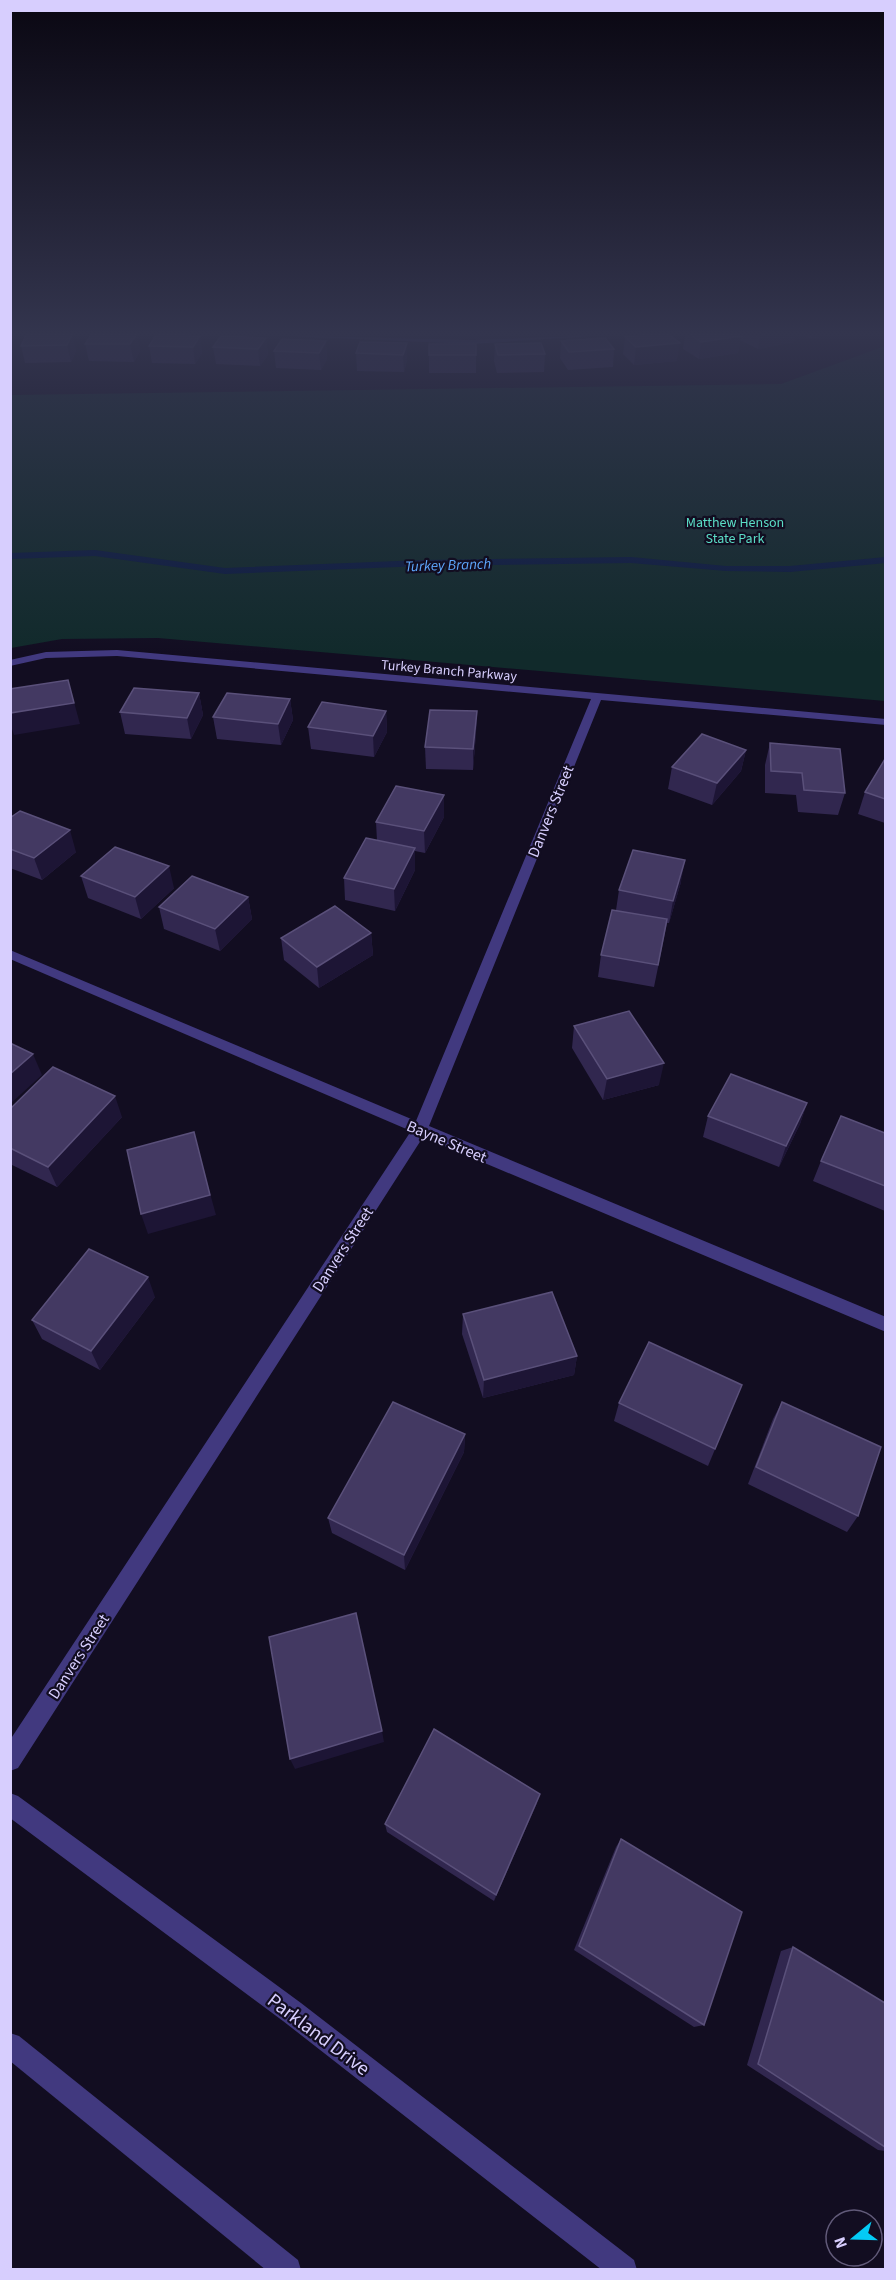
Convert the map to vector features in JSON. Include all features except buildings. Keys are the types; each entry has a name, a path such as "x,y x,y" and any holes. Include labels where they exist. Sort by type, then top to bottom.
{"street":[{"name":"Turkey Branch Parkway","path":"10,663 46,655 117,653 885,722"},
{"name":"Danvers Street","path":"10,1760 420,1129 597,696"},
{"name":"Bayne Street","path":"10,954 885,1325"},
{"name":"Parkland Drive","path":"10,1804 292,2012 624,2270"},
{"path":"10,2045 288,2270"}],"green space":[{"name":"Matthew Henson State Park","path":"11,441 885,441 885,701 158,638 62,639 11,648"}],"waterway":[{"name":"Turkey Branch","path":"10,556 95,553 225,571 423,563 631,560 726,569 790,569 886,560"}]}
